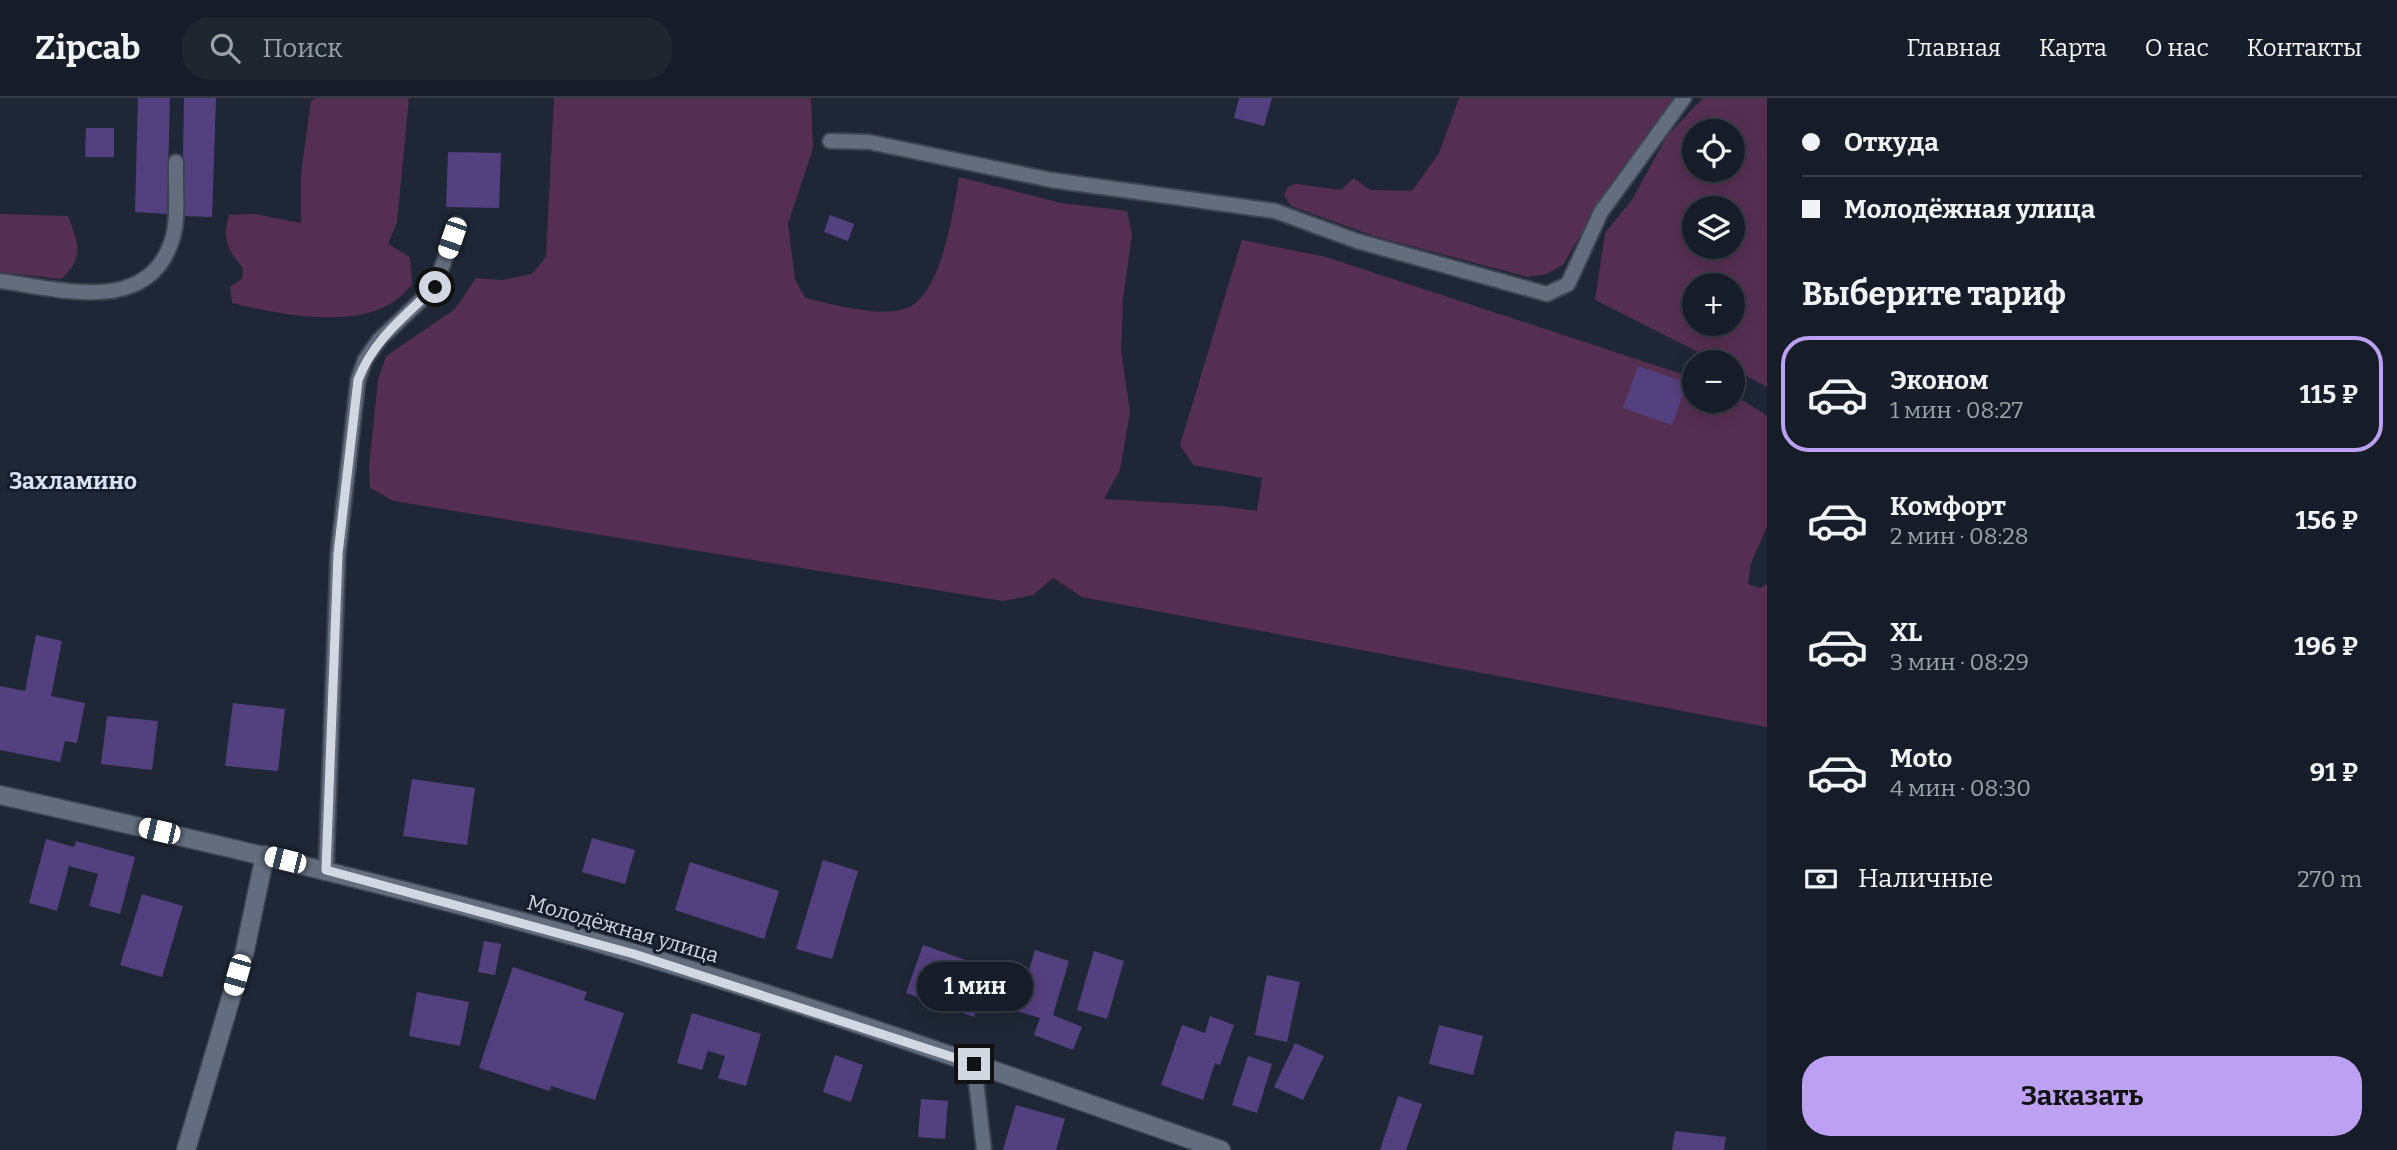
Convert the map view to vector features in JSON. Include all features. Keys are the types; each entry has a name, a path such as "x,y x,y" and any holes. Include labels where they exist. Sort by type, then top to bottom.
{"street":[{"name":"Молодёжная улица","path":"0,794 326,870 634,954 974,1064 1221,1150"},
{"path":"186,1150 245,950 265,855"}],"lane":[{"path":"830,141 869,142 1051,180 1190,197 1275,211 1357,241 1547,293 1568,284 1601,212 1684,98"},
{"path":"0,281 84,292 120,292 147,277 164,259 173,235 176,162"},
{"path":"326,870 338,554 358,380 365,360 379,340 435,287 457,224"},
{"path":"974,1064 984,1150"}],"shaded area":[{"path":"316,98 409,98 397,222 388,244 410,257 412,285 392,303 355,316 291,315 232,303 230,287 242,279 243,268 227,243 229,215 255,214 301,223 301,173 311,101"},
{"path":"554,98 811,98 813,148 788,224 795,279 805,298 874,311 888,312 911,306 922,296 939,266 959,177 1061,203 1127,211 1132,235 1123,298 1121,350 1130,412 1120,470 1104,499 1222,506 1257,511 1262,478 1193,465 1180,445 1242,240 1326,257 1682,374 1682,413 1745,413 1745,402 1767,416 1767,527 1751,563 1748,584 1760,588 1767,584 1767,727 1082,597 1053,578 1033,595 1003,601 394,501 370,488 369,467 378,380 386,356 455,309 476,278 502,280 532,274 546,257"},
{"path":"1459,98 1676,98 1599,204 1563,265 1546,274 1528,277 1374,236 1291,206 1284,195 1288,187 1296,184 1341,190 1354,178 1370,190 1412,191 1439,153"},
{"path":"1703,98 1767,98 1767,387 1745,375 1745,350 1694,350 1595,300 1605,233 1632,200 1667,136 1682,120 1682,182 1745,182 1745,119 1683,119"},
{"path":"0,214 68,216 77,242 76,257 69,271 61,279 0,272"}],"building":[{"path":"138,98 170,98 167,214 135,212"},
{"path":"184,98 216,98 212,217 182,216"},
{"path":"1239,98 1272,98 1264,126 1234,118"},
{"path":"86,128 114,128 114,157 85,157"},
{"path":"448,152 501,153 499,208 446,207"},
{"path":"830,215 854,224 848,241 824,232"},
{"path":"1638,366 1682,381 1682,397 1672,425 1623,408"},
{"path":"36,635 62,641 51,696 85,703 77,743 65,741 60,762 0,750 0,686 25,691"},
{"path":"233,703 285,709 278,771 225,766"},
{"path":"107,716 158,721 152,770 101,764"},
{"path":"412,779 475,788 467,845 403,836"},
{"path":"592,838 635,850 625,884 582,872"},
{"path":"46,839 74,847 76,841 135,857 120,914 89,906 98,874 69,866 57,911 29,903"},
{"path":"823,860 858,871 832,959 796,949"},
{"path":"690,862 779,891 764,939 675,910"},
{"path":"142,894 183,906 162,977 120,965"},
{"path":"484,941 501,944 495,975 478,972"},
{"path":"923,945 991,969 974,1017 906,993"},
{"path":"1035,950 1069,961 1053,1015 1082,1027 1073,1050 1034,1035 1040,1018 1017,1011"},
{"path":"1094,951 1124,961 1107,1019 1077,1010"},
{"path":"513,967 587,992 584,1000 624,1013 595,1100 551,1086 550,1091 479,1068"},
{"path":"1267,975 1300,982 1287,1042 1255,1035"},
{"path":"417,992 469,1002 460,1046 409,1036"},
{"path":"692,1013 761,1034 746,1086 718,1078 725,1056 708,1051 702,1070 677,1063"},
{"path":"1210,1016 1234,1025 1220,1065 1215,1063 1203,1100 1161,1085 1182,1025 1205,1033"},
{"path":"1439,1025 1483,1036 1473,1075 1429,1064"},
{"path":"1295,1043 1324,1056 1303,1100 1274,1087"},
{"path":"835,1055 863,1065 851,1102 823,1092"},
{"path":"1248,1056 1272,1064 1257,1113 1232,1105"},
{"path":"1398,1096 1422,1104 1406,1150 1380,1150"},
{"path":"921,1099 948,1101 945,1139 918,1137"},
{"path":"1016,1105 1065,1119 1056,1150 1003,1150"},
{"path":"1675,1131 1726,1137 1724,1150 1672,1150"}],"district":[{"name":"Захламино","path":"73,481"}],"route":[{"path":"435,287 379,340 365,360 358,380 338,554 326,870 634,954 974,1064"}]}
